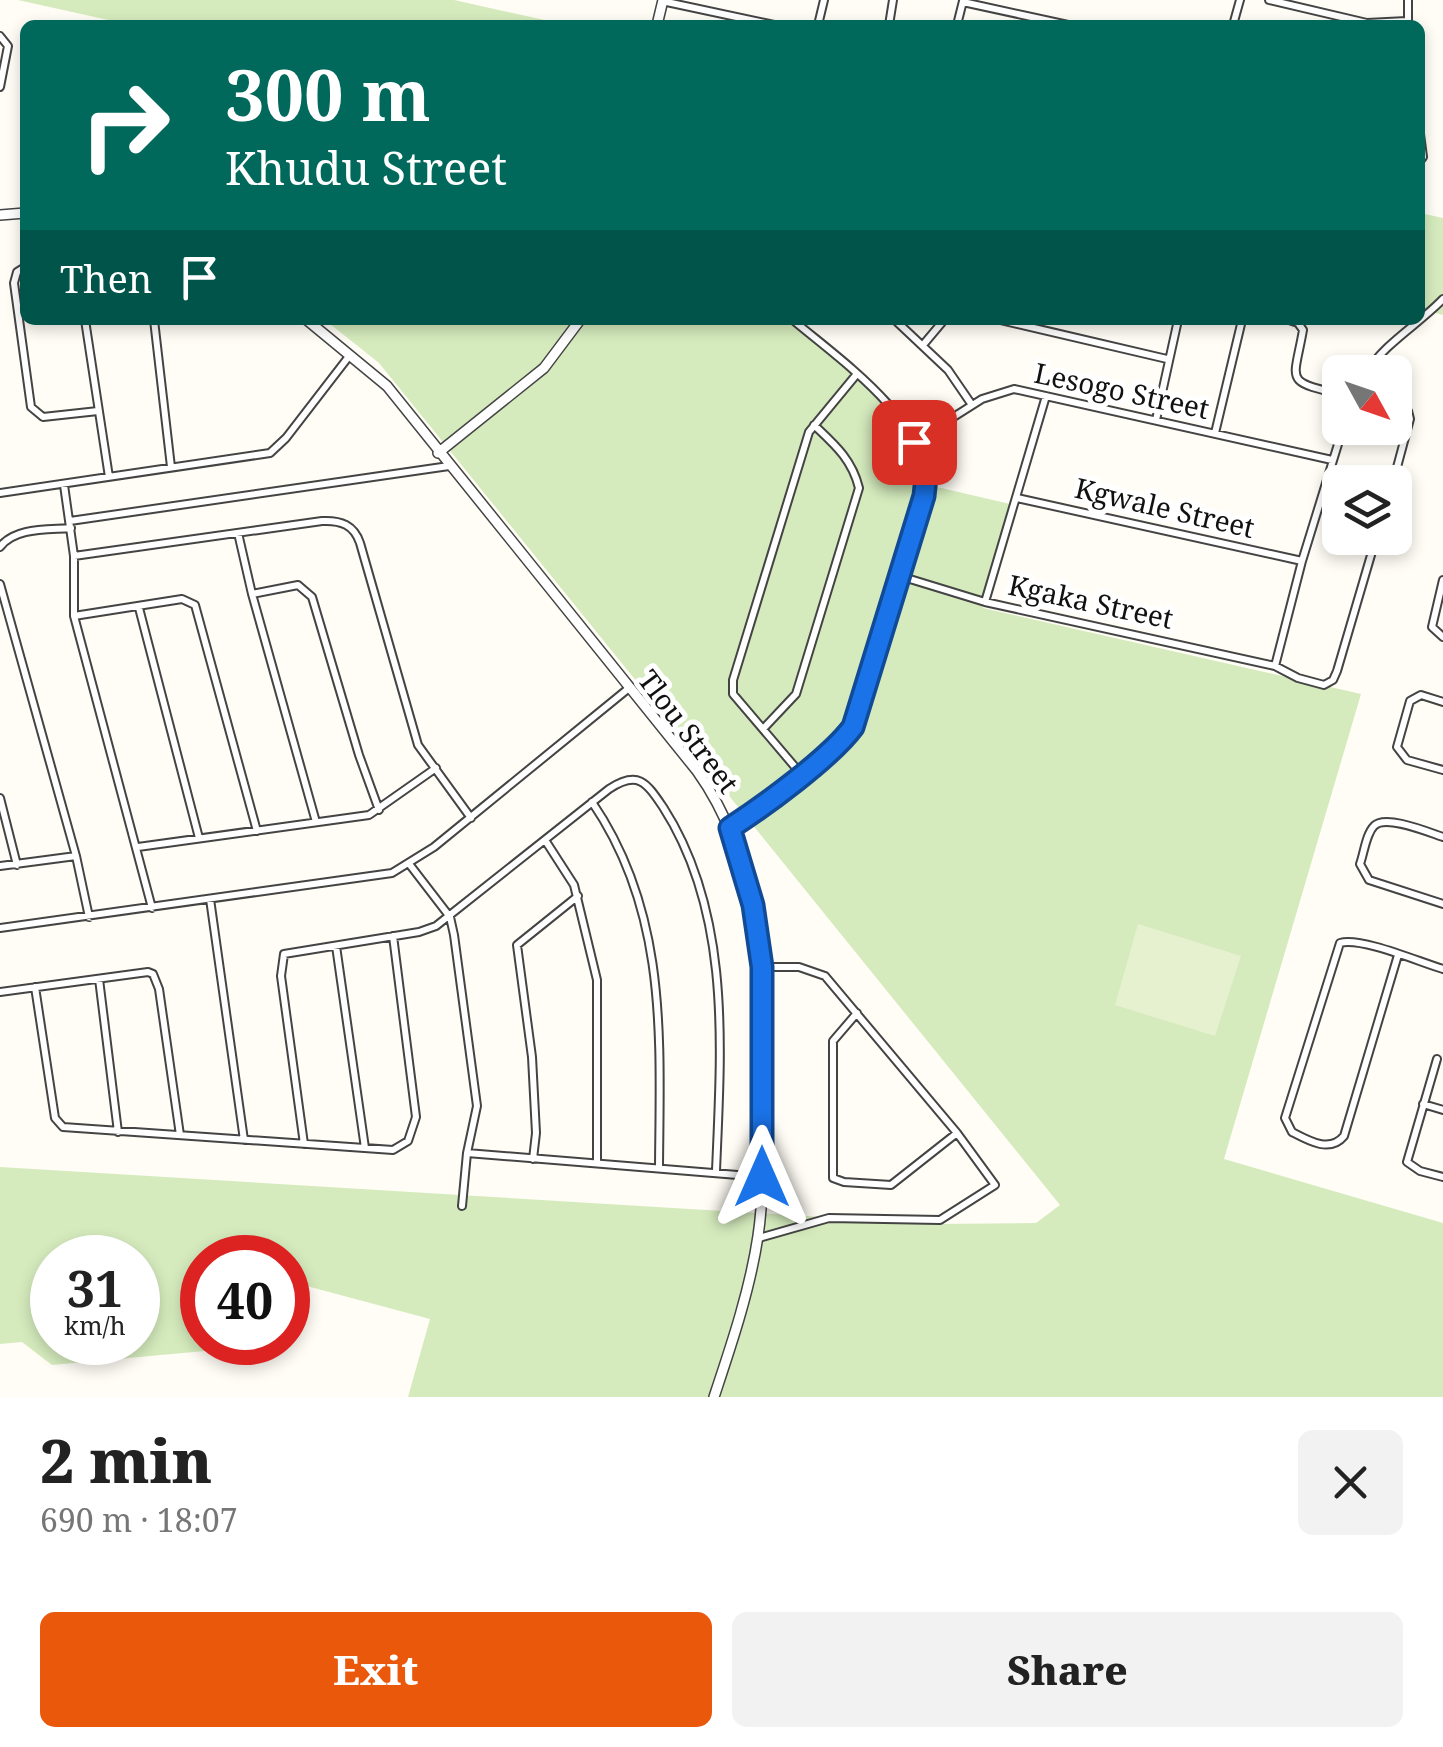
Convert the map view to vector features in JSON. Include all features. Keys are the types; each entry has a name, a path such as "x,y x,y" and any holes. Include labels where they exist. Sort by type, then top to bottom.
{"street":[{"path":"663,0 752,20"},
{"path":"1269,0 1354,20"},
{"path":"963,1 1046,20"},
{"path":"0,87 8,52 3,38"},
{"path":"20,270 14,283 31,407 43,417 98,411"},
{"path":"87,325 110,477"},
{"path":"155,325 171,467"},
{"name":"Tlou Street","path":"313,325 388,386 438,454 707,785 730,828 753,905 762,967 762,1177 758,1238 714,1397"},
{"path":"438,454 544,368 576,325"},
{"path":"730,828 766,804 853,727 926,482 923,462 896,413 800,325"},
{"path":"901,325 948,370 972,405"},
{"path":"923,345 940,325"},
{"path":"1022,325 1168,359"},
{"path":"1156,420 1177,325"},
{"path":"1215,433 1241,325"},
{"path":"1300,325 1303,332 1294,372 1296,379 1304,386 1322,390"},
{"path":"1380,355 1413,325"},
{"path":"0,492 270,453 286,438 350,354"},
{"path":"801,774 733,694 733,680 796,469 814,425 856,374"},
{"name":"Lesogo Street","path":"914,442 972,405 1005,390 1332,460"},
{"path":"986,602 1046,396"},
{"path":"762,729 796,694 858,488 856,474 842,451 814,425"},
{"path":"1275,666 1338,445"},
{"path":"0,547 19,533 449,466"},
{"path":"64,485 74,556 74,616 152,908"},
{"name":"Kgwale Street","path":"1017,498 1302,562"},
{"path":"74,556 342,522 357,534 418,745 471,818"},
{"path":"238,533 316,822"},
{"name":"Kgaka Street","path":"900,576 986,602 1275,666 1320,685 1333,680 1371,555"},
{"path":"1443,580 1432,620 1434,630 1443,638"},
{"path":"0,584 76,856 89,917"},
{"path":"252,594 293,585 305,588 312,598 358,755 379,810"},
{"path":"74,616 182,599 195,605 257,831"},
{"path":"139,608 199,838"},
{"path":"0,928 392,873 410,865 471,818 629,688"},
{"path":"1443,702 1421,696 1410,701 1397,747 1407,760 1443,770"},
{"path":"138,847 359,817 379,810 436,768"},
{"path":"304,1144 280,967 286,952 419,932 450,917 592,802 631,778 642,781 656,796 690,853 716,967 720,1014 716,1172"},
{"path":"0,798 18,865"},
{"path":"592,802 628,864 651,942 660,1024 660,1167"},
{"path":"1443,837 1396,822 1378,822 1370,833 1360,864 1369,880 1443,904"},
{"path":"545,840 578,896 599,994 597,1163"},
{"path":"0,866 76,856"},
{"path":"410,865 450,917 476,1106 462,1206"},
{"path":"534,1159 532,1057 517,945 578,896"},
{"path":"210,899 244,1140"},
{"path":"35,987 55,1118 67,1129 401,1148 408,1141 416,1117 393,936"},
{"path":"1398,955 1344,1136 1328,1145 1292,1132 1285,1118 1338,946 1348,941 1398,955 1443,969"},
{"path":"336,946 365,1148"},
{"path":"758,1238 828,1218 932,1221 957,1211 995,1186 957,1134 825,976 799,967 762,967"},
{"path":"0,992 148,972 156,978 180,1135"},
{"path":"99,978 118,1132"},
{"path":"857,1013 833,1041 833,1178 891,1185 957,1134"},
{"path":"1437,1059 1407,1162 1443,1177"},
{"path":"1424,1104 1443,1110"},
{"path":"467,1154 762,1177"}],"green space":[{"path":"18,0 454,0 544,20 108,20"},
{"path":"1425,214 1443,218 1443,315 1425,310"},
{"path":"331,325 795,325 887,403 915,440 924,484 1010,504 983,608 1361,694 1224,1159 1443,1223 1443,1397 408,1397 430,1319 310,1287 310,1235 180,1235 180,1353 160,1355 160,1235 30,1235 30,1348 22,1342 0,1344 0,1167 937,1224 1036,1223 1060,1205 379,363"},
{"path":"1138,924 1241,956 1215,1036 1115,1005"}],"route":[{"path":"762,1177 762,967 753,905 730,828 766,804 853,727 924,496 926,477 914,442"}]}
